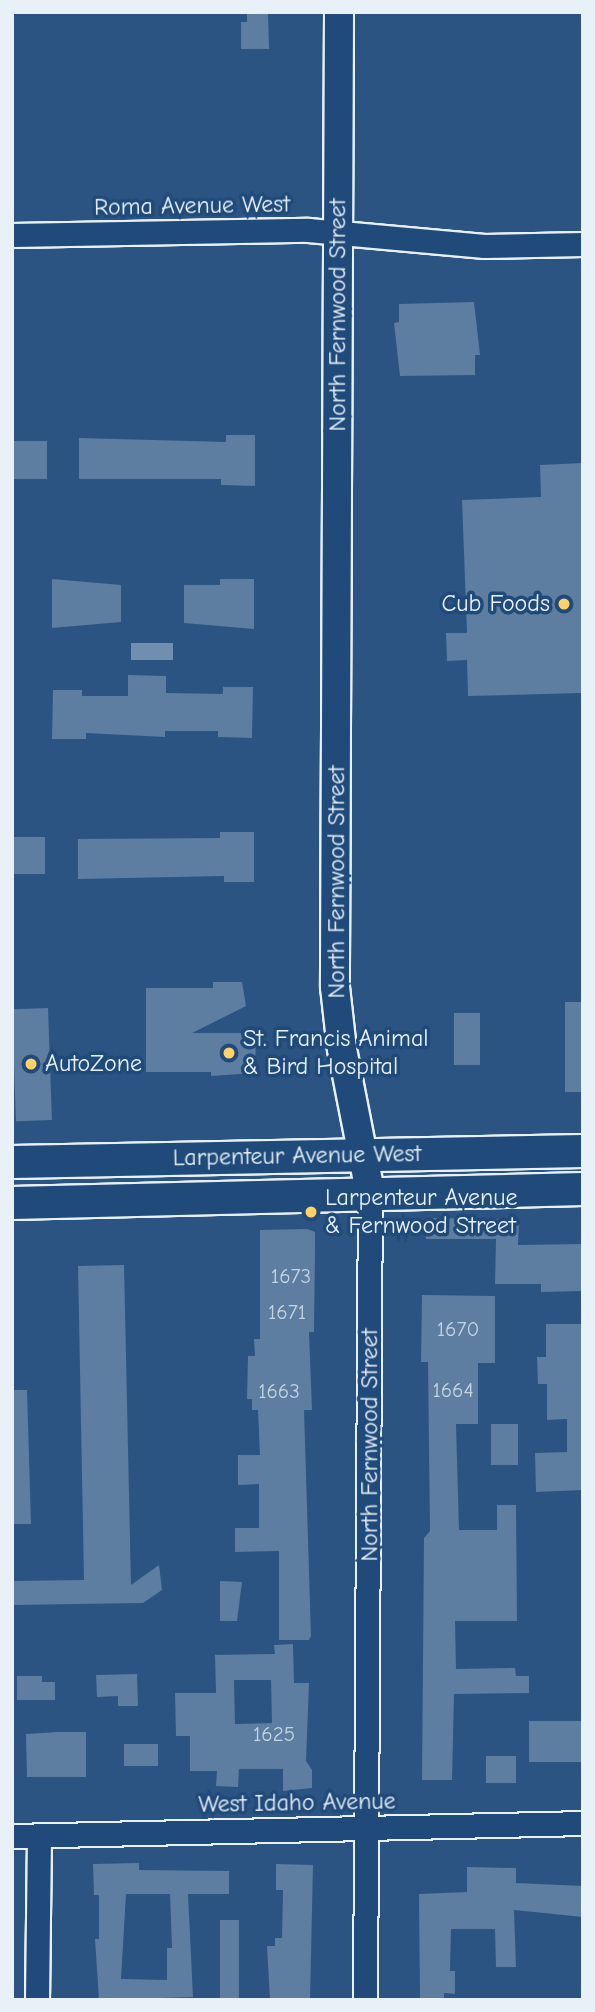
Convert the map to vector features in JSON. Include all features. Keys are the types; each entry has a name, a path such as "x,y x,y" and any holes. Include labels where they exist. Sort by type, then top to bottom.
{"main road":[{"name":"Larpenteur Avenue West","path":"12,1162 583,1151"},
{"name":"Larpenteur Avenue West","path":"12,1203 370,1192 583,1189"}],"street":[{"name":"North Fernwood Street","path":"339,12 335,987 344,1060 370,1192 365,2000"},
{"name":"Roma Avenue West","path":"12,235 338,230 484,246 583,244"},
{"name":"West Idaho Avenue","path":"12,1836 583,1823"},
{"path":"37,2000 39,1836"}],"water":[{"path":"131,643 173,643 173,660 131,660"}],"building":[{"path":"247,12 268,12 269,49 241,49 241,22 247,22"},
{"path":"474,302 480,355 475,355 475,375 400,376 394,323 399,322 399,304"},
{"path":"226,435 255,435 255,486 221,485 221,479 79,479 79,438 226,442"},
{"path":"12,441 47,441 47,479 12,479"},
{"path":"583,463 583,693 468,696 467,660 447,661 446,633 467,633 462,500 541,497 540,465"},
{"path":"52,579 121,585 121,622 52,628"},
{"path":"220,579 254,579 254,629 184,623 184,585 220,585"},
{"path":"128,675 166,676 166,693 223,694 223,687 253,687 252,738 218,737 218,731 165,731 165,737 86,733 86,739 52,739 53,690 82,690 82,696 128,696"},
{"path":"220,832 254,832 254,882 224,882 224,876 78,879 78,839 220,838"},
{"path":"12,837 45,837 45,874 12,874"},
{"path":"213,982 242,982 246,1006 192,1033 256,1033 255,1073 211,1076 211,1072 146,1072 146,988 213,988"},
{"path":"565,1002 583,1002 583,1092 565,1092"},
{"name":"AutoZone","path":"48,1008 52,1120 16,1121 12,1009"},
{"path":"454,1013 480,1013 480,1065 454,1065"},
{"path":"426,1218 519,1219 518,1245 583,1244 583,1291 541,1292 541,1284 495,1284 496,1239 426,1239"},
{"path":"307,1229 315,1232 314,1332 309,1332 312,1410 304,1410 311,1636 309,1640 279,1640 279,1551 235,1552 235,1528 259,1528 259,1484 238,1485 238,1455 260,1455 258,1410 252,1410 252,1399 247,1399 248,1356 255,1356 254,1339 260,1339 260,1230"},
{"path":"124,1265 131,1585 159,1565 162,1590 143,1603 12,1605 12,1581 84,1580 78,1266"},
{"path":"422,1295 495,1296 495,1363 478,1363 478,1424 456,1424 459,1530 497,1530 497,1505 516,1505 517,1621 455,1621 456,1669 515,1668 516,1676 529,1676 529,1693 454,1694 452,1780 422,1780 424,1538 430,1531 428,1362 421,1362"},
{"path":"546,1324 583,1324 583,1490 536,1492 535,1453 567,1452 567,1419 547,1420 547,1384 538,1384 537,1357 546,1357"},
{"path":"12,1390 27,1390 31,1524 12,1524"},
{"path":"491,1424 518,1424 518,1465 491,1465"},
{"path":"220,1581 242,1582 237,1621 220,1621"},
{"path":"293,1644 294,1683 309,1683 306,1761 312,1770 312,1788 283,1791 283,1769 239,1769 238,1787 216,1786 217,1771 190,1771 190,1736 176,1736 175,1693 216,1693 215,1655 275,1654 274,1645","holes":["234,1680 271,1680 272,1723 235,1724"]},
{"path":"137,1674 138,1706 118,1706 118,1696 97,1697 96,1675"},
{"path":"17,1676 42,1676 42,1682 55,1682 55,1700 17,1700"},
{"path":"529,1721 583,1721 583,1762 529,1762"},
{"path":"86,1732 86,1777 27,1777 26,1734"},
{"path":"124,1744 158,1744 158,1766 124,1766"},
{"path":"486,1756 516,1756 516,1783 486,1783"},
{"path":"139,1863 139,1870 229,1871 229,1894 188,1894 193,1997 99,2000 95,1939 99,1939 99,1895 94,1895 93,1864","holes":["126,1894 170,1894 172,1948 167,1948 167,1980 121,1979"]},
{"path":"276,1864 313,1865 310,2000 270,2000 267,1946 275,1946 275,1938 282,1938 283,1890 276,1890"},
{"path":"467,1867 516,1868 516,1883 583,1886 583,1917 514,1910 516,1967 496,1967 495,1929 451,1929 450,1971 455,1971 455,1994 444,1993 444,2000 420,2000 419,1894 467,1892"},
{"path":"220,1920 239,1920 239,2000 220,2000"}],"place":[{"name":"Cub Foods","path":"564,604"},
{"name":"St. Francis Animal & Bird Hospital","path":"229,1053"},
{"name":"AutoZone","path":"31,1064"},
{"name":"Larpenteur Avenue & Fernwood Street","path":"311,1212"}]}
